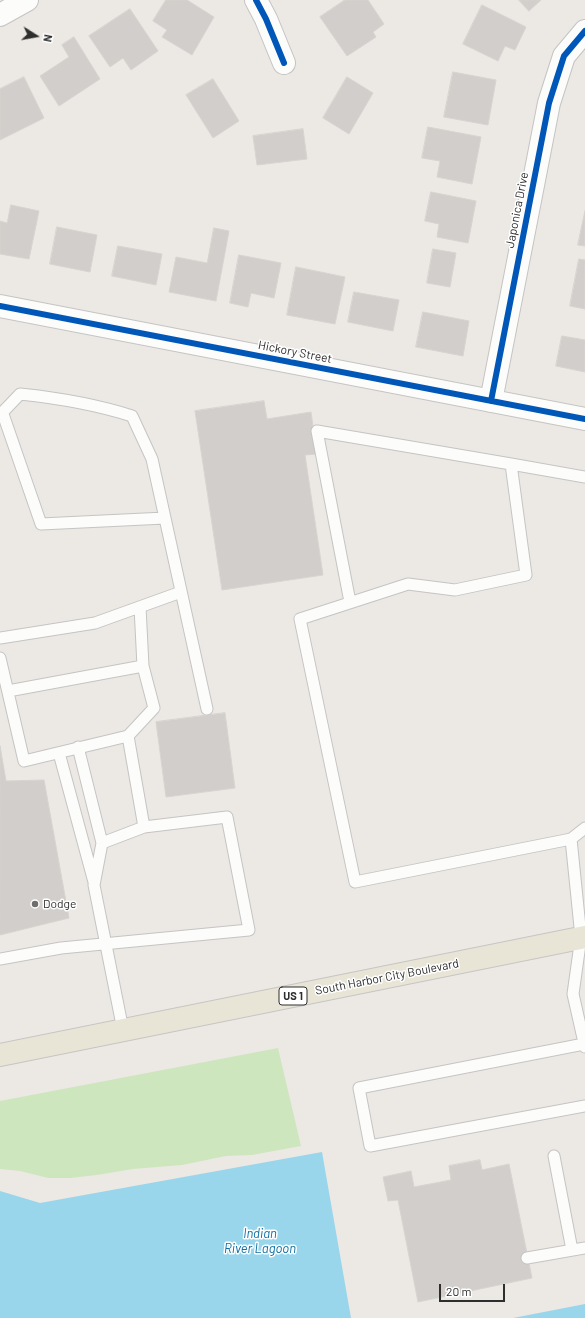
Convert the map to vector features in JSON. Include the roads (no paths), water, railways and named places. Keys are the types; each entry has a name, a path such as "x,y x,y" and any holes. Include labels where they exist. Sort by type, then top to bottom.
{"main road":[{"name":"South Harbor City Boulevard","path":"0,1055 583,937"}],"street":[{"path":"0,15 27,0"},
{"path":"256,0 266,19 284,63"},
{"name":"Japonica Drive","path":"491,401 549,103 564,56 585,31"},
{"name":"Hickory Street","path":"0,306 585,420"}],"lane":[{"path":"165,518 41,524 1,414 20,394 60,398 106,408 132,416 152,459 165,518 181,592 207,709"},
{"path":"350,602 317,431 585,478"},
{"path":"511,464 526,575 455,590 408,584 300,619 355,882 571,839 585,828"},
{"path":"0,638 96,623 181,592"},
{"path":"0,658 24,761 128,736 154,708 143,666 140,607"},
{"path":"8,691 143,666"},
{"path":"128,736 144,827"},
{"path":"78,748 102,843 94,885"},
{"path":"59,753 94,885 124,1030"},
{"path":"0,958 61,948 249,930 227,817 144,827 102,843"},
{"path":"571,839 583,937 573,994 585,1046 359,1088 370,1146 585,1106"},
{"path":"554,1156 572,1250"},
{"path":"527,1258 585,1248"}],"water":[{"name":"Indian River Lagoon","path":"322,1152 351,1318 0,1318 0,1191 40,1203"},
{"path":"585,1304 585,1318 513,1318"}],"place":[{"name":"Dodge","path":"35,904"}]}
